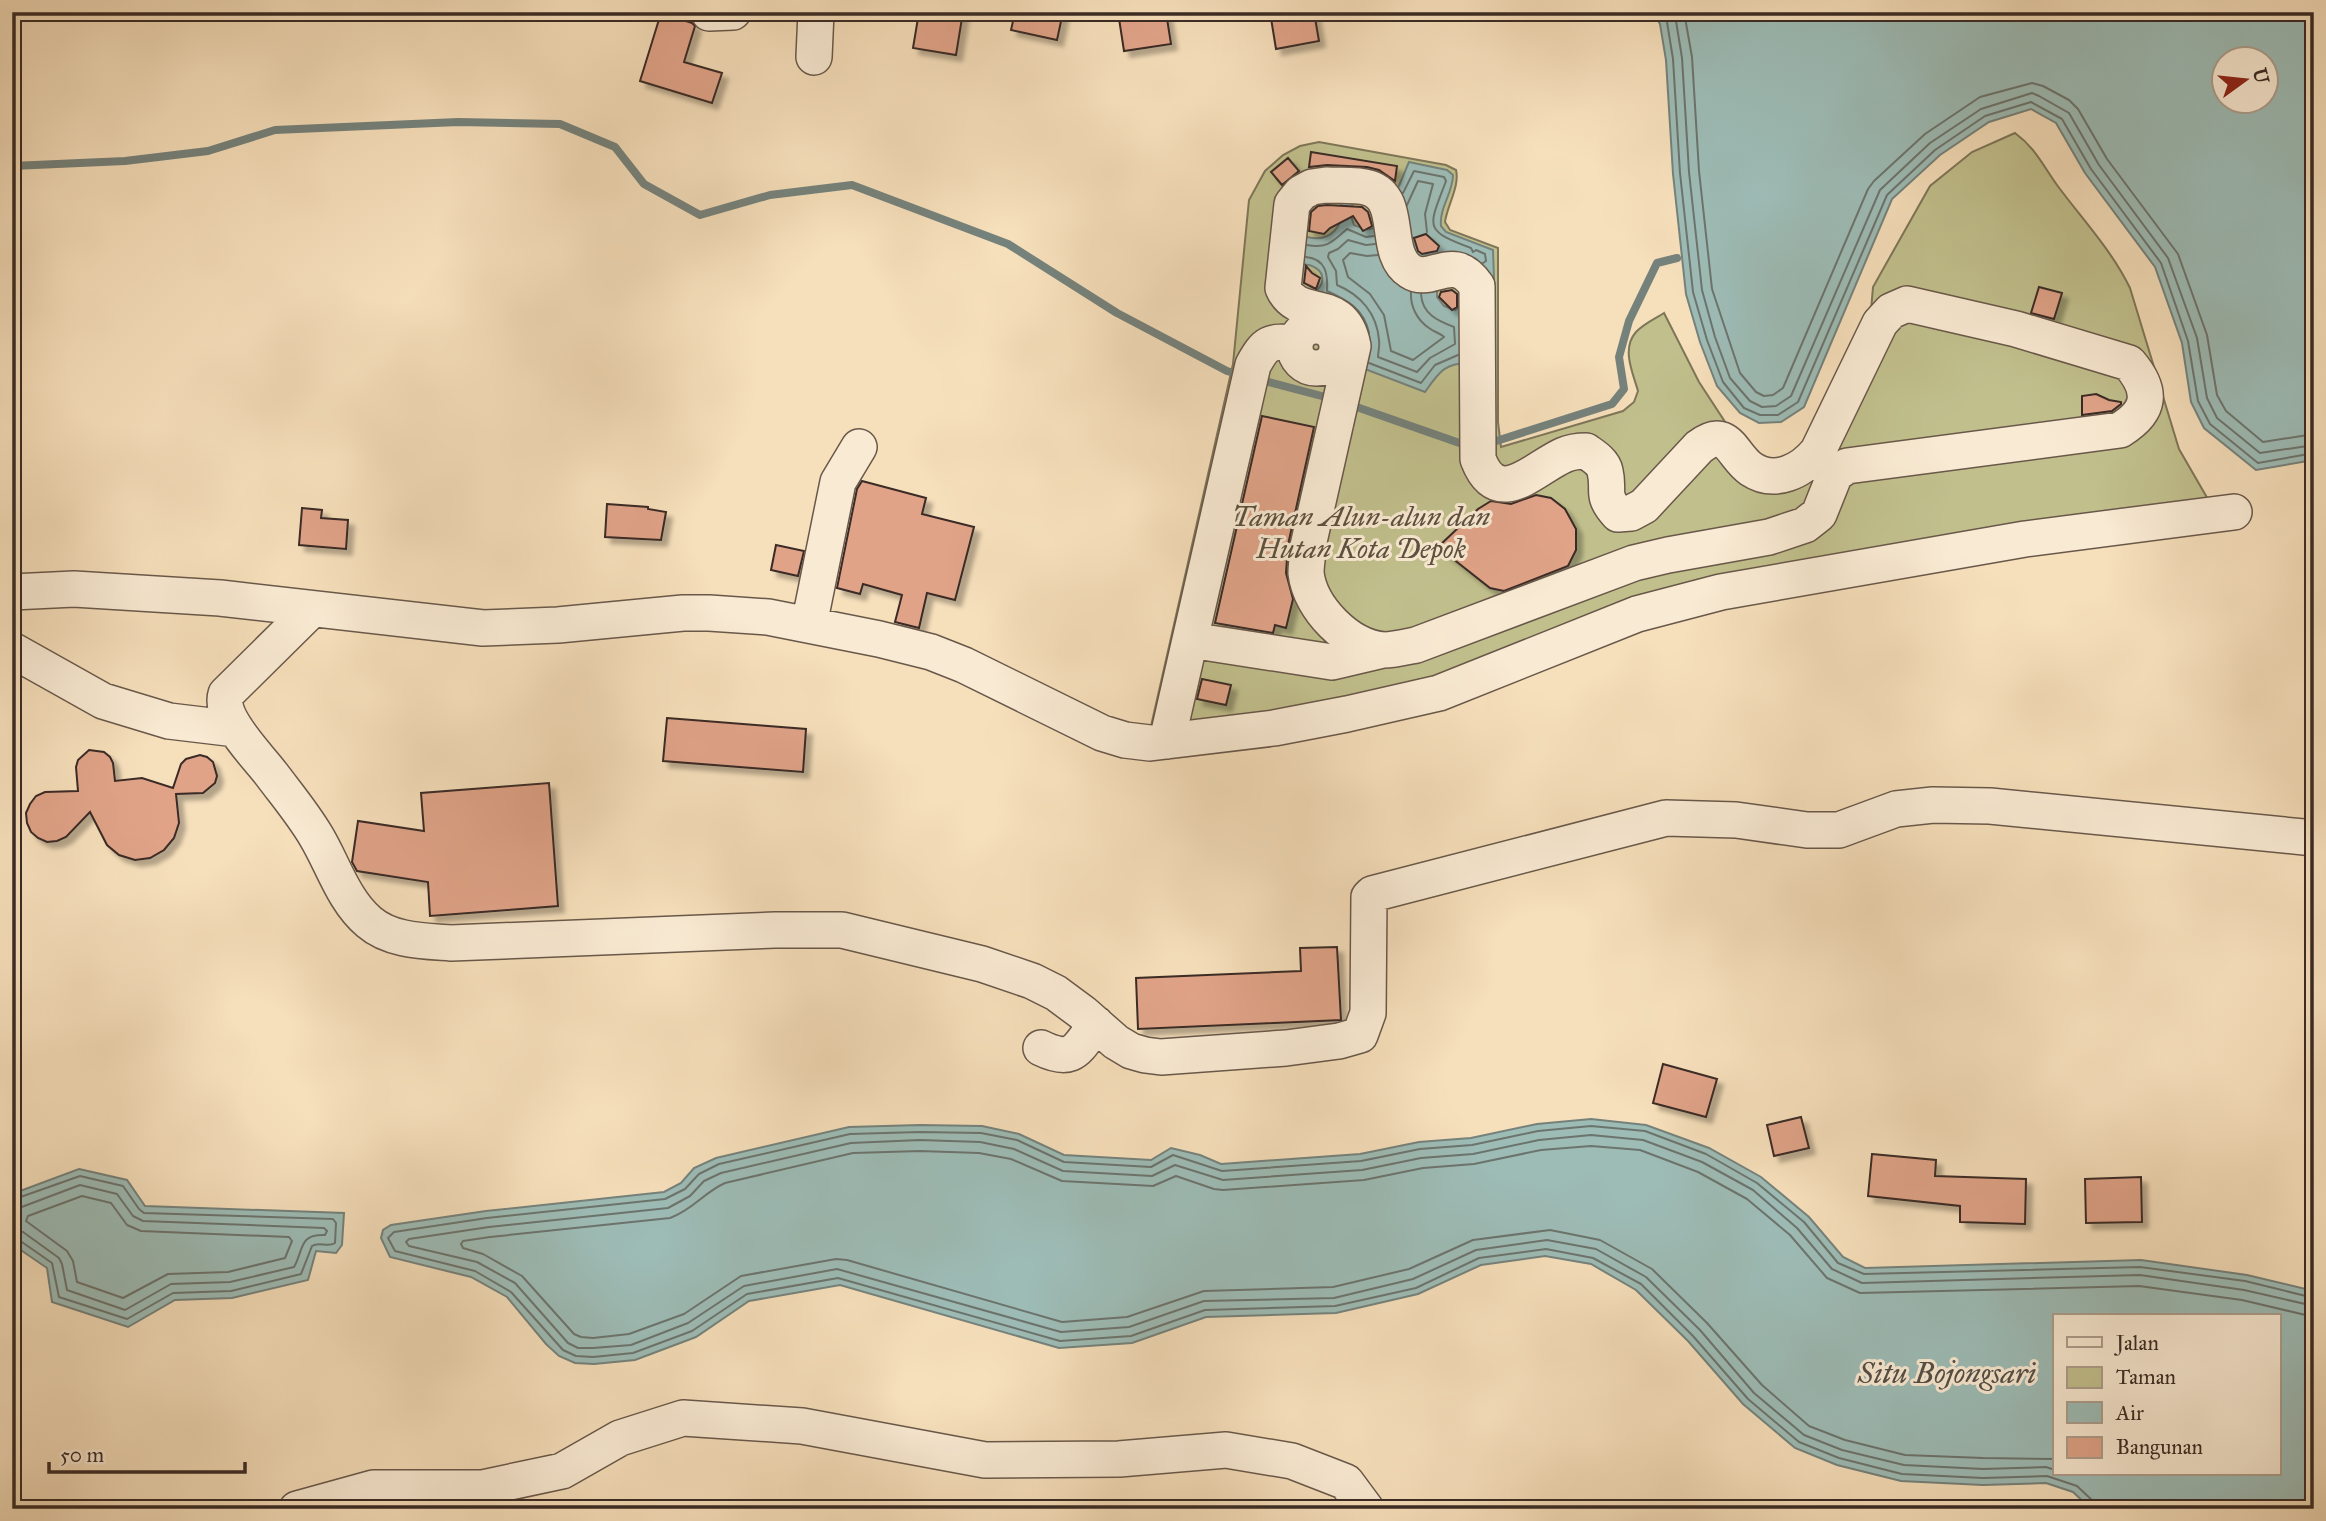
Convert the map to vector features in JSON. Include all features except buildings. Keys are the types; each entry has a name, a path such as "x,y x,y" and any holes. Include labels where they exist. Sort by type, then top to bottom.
{"street":[{"path":"709,13 733,12"},
{"path":"814,57 816,12"},
{"path":"1191,640 1332,662 1416,645 1634,563 1769,537 1805,525 1819,514 1835,474 1847,466 2120,430 2135,421 2145,406 2146,390 2142,378 2129,363 2016,329 1908,304 1891,311 1880,323 1818,451 1808,464 1790,474 1768,476 1750,468 1731,445 1709,440 1699,447 1644,506 1631,513 1618,513 1609,504 1605,492 1605,470 1597,458 1586,451 1574,451 1563,456 1516,483 1502,484 1489,479 1483,472 1478,444 1477,286 1469,274 1461,270 1448,269 1420,275 1411,272 1402,264 1396,252 1387,203 1369,188 1326,185 1312,187 1301,193 1292,204 1283,288 1287,298 1334,314 1343,321 1350,332 1353,346 1308,546 1306,574 1314,597 1330,622 1353,640 1383,650"},
{"path":"1167,741 1250,377 1263,348 1274,341 1295,343"},
{"path":"809,625 838,481 859,447"},
{"path":"12,592 74,589 220,598 483,628 524,628 683,613 709,612 768,617 931,652 964,665 1102,733 1125,740 1150,743 1274,728 1347,715 1439,693 1637,614 1721,592 2025,539 2234,512"},
{"path":"311,610 226,694 225,709 236,729 316,835 345,893 370,923 404,939 451,943 775,930 842,930 1010,972 1056,993 1131,1051 1161,1058 1313,1045 1360,1035 1368,1013 1369,897 1372,894 1666,818 1736,820 1807,830 1839,830 1896,809 1933,805 1990,806 2314,838"},
{"path":"12,650 103,701 169,720 236,729"},
{"path":"1041,1048 1055,1055 1066,1056 1074,1052 1096,1024"},
{"path":"297,1509 373,1488 482,1488 562,1471 620,1438 683,1418 802,1426 985,1460 1119,1459 1226,1450 1292,1461 1346,1482 1366,1509"}],"green space":[{"name":"Taman Alun-alun dan Hutan Kota Depok","path":"2015,133 2035,152 2123,274 2130,288 2179,449 2209,501 1839,555 1433,683 1149,735 1233,364 1249,200 1265,171 1283,155 1300,146 1319,142 1446,165 1456,170 1455,189 1445,222 1450,230 1498,248 1498,422 1501,447 1623,411 1634,402 1638,391 1629,346 1642,326 1664,313 1699,382 1735,437 1759,462 1795,462 1870,322 1873,287 1930,186 1972,152"}],"water":[{"path":"1653,12 2314,12 2314,460 2256,470 2204,428 2191,402 2182,343 2155,267 2085,173 2056,123 2031,109 1989,122 1940,155 1892,199 1804,407 1781,422 1759,423 1740,413 1717,386 1686,294 1673,174 1666,60 1660,24"},
{"path":"1409,162 1447,170 1453,175 1441,226 1446,232 1493,250 1494,279 1437,287 1437,297 1444,306 1455,310 1469,299 1472,363 1449,366 1434,379 1425,392 1357,366 1312,294 1321,285 1322,275 1313,266 1299,265 1296,221 1307,237 1329,235 1339,225 1341,202 1359,195 1353,203 1351,216 1354,225 1370,229 1387,211"},
{"name":"Situ Bojongsari","path":"1591,1119 1646,1125 1709,1148 1761,1177 1809,1217 1843,1257 1865,1268 2141,1260 2247,1275 2314,1291 2314,1509 2091,1509 2073,1492 2046,1483 1983,1485 1901,1481 1837,1465 1795,1448 1743,1404 1688,1341 1636,1290 1591,1264 1545,1256 1481,1265 1418,1294 1336,1313 1206,1317 1132,1343 1059,1348 840,1285 749,1301 696,1337 635,1360 594,1364 575,1363 559,1356 507,1297 471,1277 390,1257 381,1238 383,1230 391,1225 486,1211 664,1192 681,1183 694,1168 716,1158 849,1127 982,1126 1019,1134 1064,1155 1151,1160 1171,1148 1200,1155 1221,1164 1360,1154 1419,1142 1471,1138 1537,1124"},
{"path":"79,1169 127,1180 145,1206 344,1213 342,1245 336,1253 316,1251 308,1280 232,1298 175,1300 128,1327 52,1302 47,1268 12,1244 12,1194"}],"waterway":[{"path":"12,166 125,161 208,151 275,130 458,122 560,124 615,147 644,184 700,215 770,195 852,185 1008,244 1117,313 1227,371 1241,375"},
{"path":"1487,444 1612,404 1624,389 1619,357 1629,321 1657,263 1677,258"},
{"path":"1257,379 1333,399"},
{"path":"1348,404 1468,446"}]}
